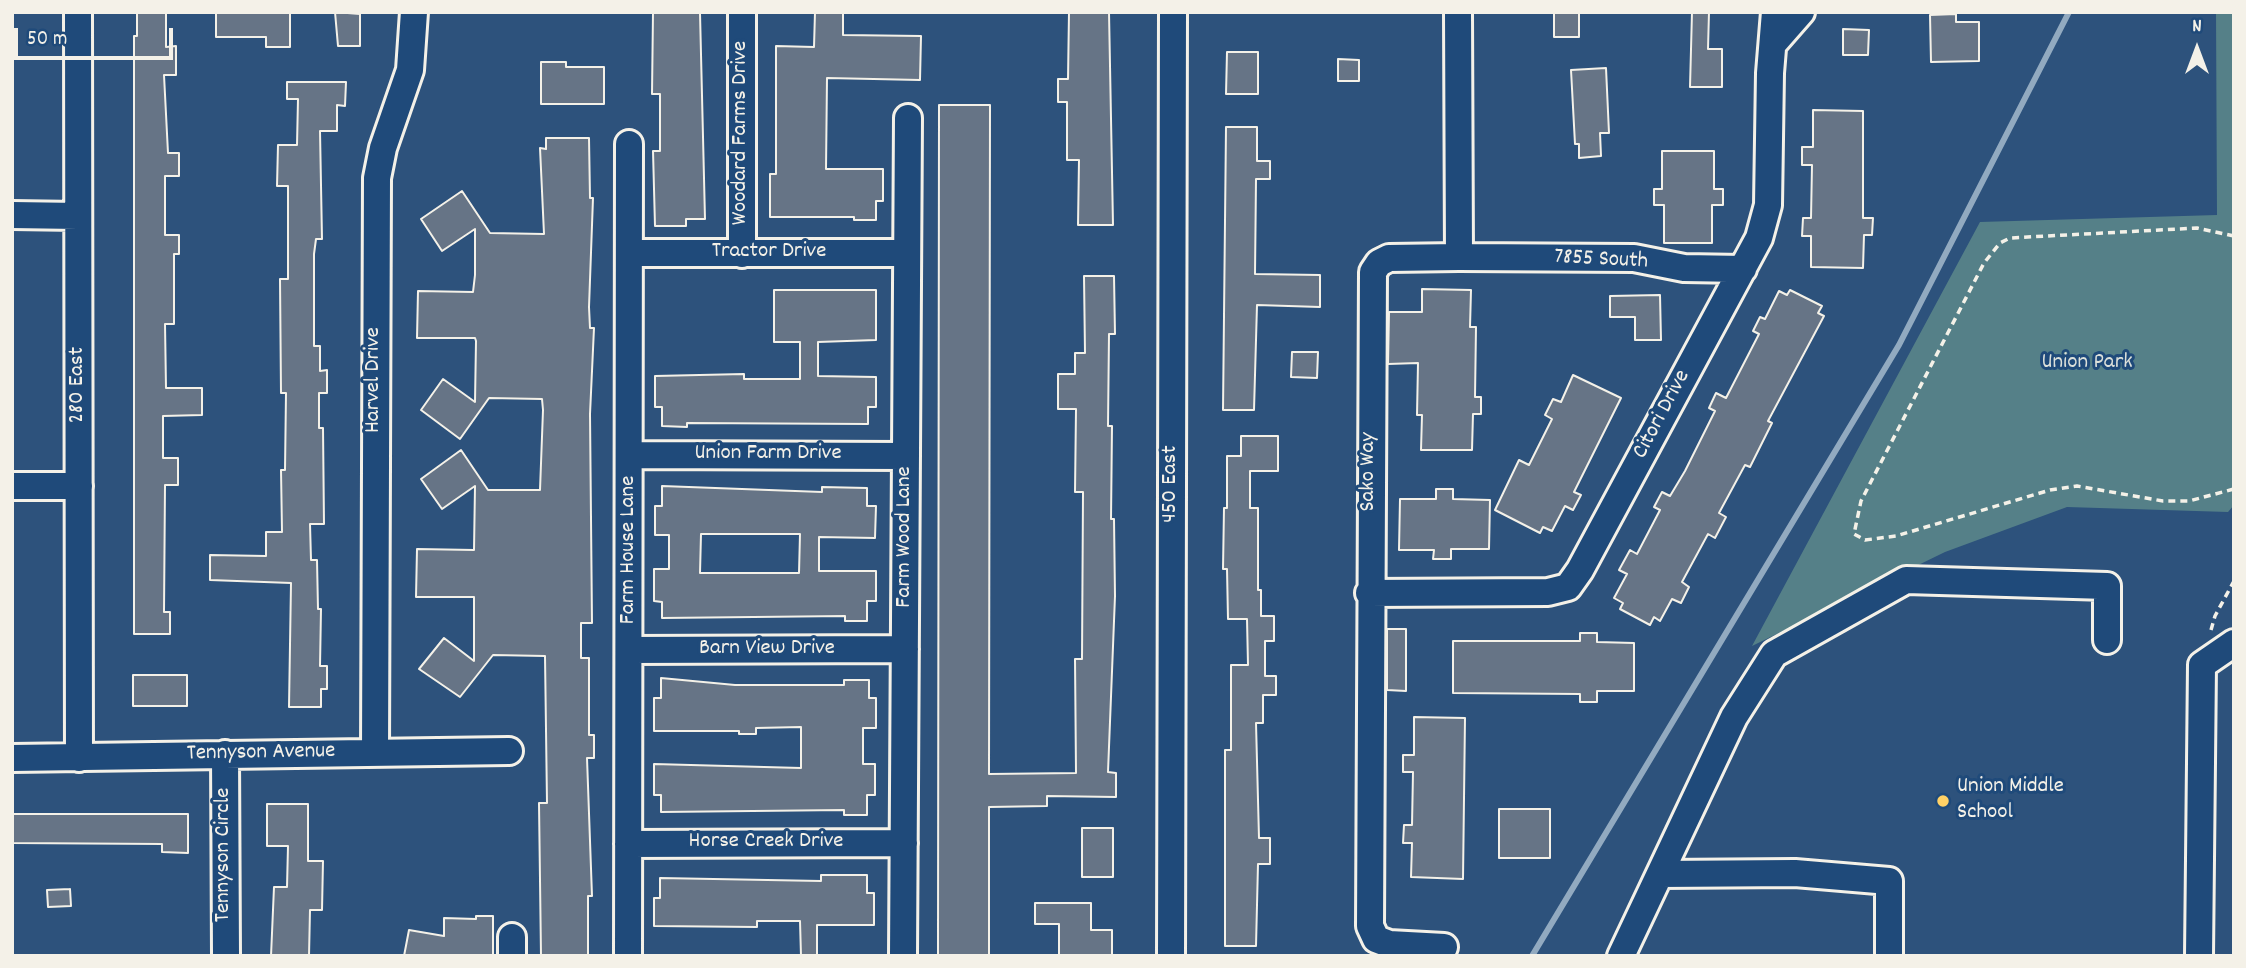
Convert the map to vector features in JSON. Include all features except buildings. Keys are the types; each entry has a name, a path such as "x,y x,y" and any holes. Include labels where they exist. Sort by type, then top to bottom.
{"street":[{"name":"280 East","path":"78,12 79,758"},
{"name":"Harvel Drive","path":"375,752 377,178 383,148 410,70 414,12"},
{"name":"Woodard Farms Drive","path":"741,12 741,254"},
{"name":"450 East","path":"1171,956 1173,12"},
{"path":"1458,12 1459,257"},
{"name":"Citori Drive","path":"1369,593 1548,592 1568,587 1580,570 1759,238 1768,205 1775,12"},
{"path":"1773,44 1801,12"},
{"name":"Farm Wood Lane","path":"903,956 908,118"},
{"name":"Farm House Lane","path":"628,956 629,145"},
{"path":"12,215 78,216"},
{"name":"Tractor Drive","path":"630,253 907,253"},
{"name":"7855 South","path":"1459,257 1634,258 1684,268 1743,270"},
{"name":"Sako Way","path":"1444,947 1389,944 1377,939 1370,926 1369,593 1373,272 1379,263 1389,258 1459,257"},
{"name":"Union Farm Drive","path":"630,454 906,456"},
{"path":"12,486 79,486"},
{"path":"1621,956 1734,717 1774,654 1906,580 2107,586 2108,640"},
{"path":"2199,956 2202,666 2228,633"},
{"name":"Barn View Drive","path":"629,650 905,649"},
{"name":"Tennyson Avenue","path":"12,758 509,751"},
{"name":"Tennyson Circle","path":"225,754 226,956"},
{"name":"Horse Creek Drive","path":"628,844 904,843"},
{"path":"1660,874 1795,873 1889,881 1889,956"}],"path":[{"path":"2234,236 2197,228 2010,237 2000,243 1984,263 1861,501 1854,534 1865,540 1896,536 2050,490 2077,486 2163,501 2189,501 2234,489"},
{"path":"2228,633 2211,631 2234,581"}],"green space":[{"name":"Union Park","path":"2216,12 2234,12 2234,505 2228,512 2067,507 1945,552 1752,646 1980,222 2217,215"}],"waterway":[{"path":"1532,956 1899,345 2069,12"}],"place":[{"name":"Union Middle School","path":"1943,801"}]}
